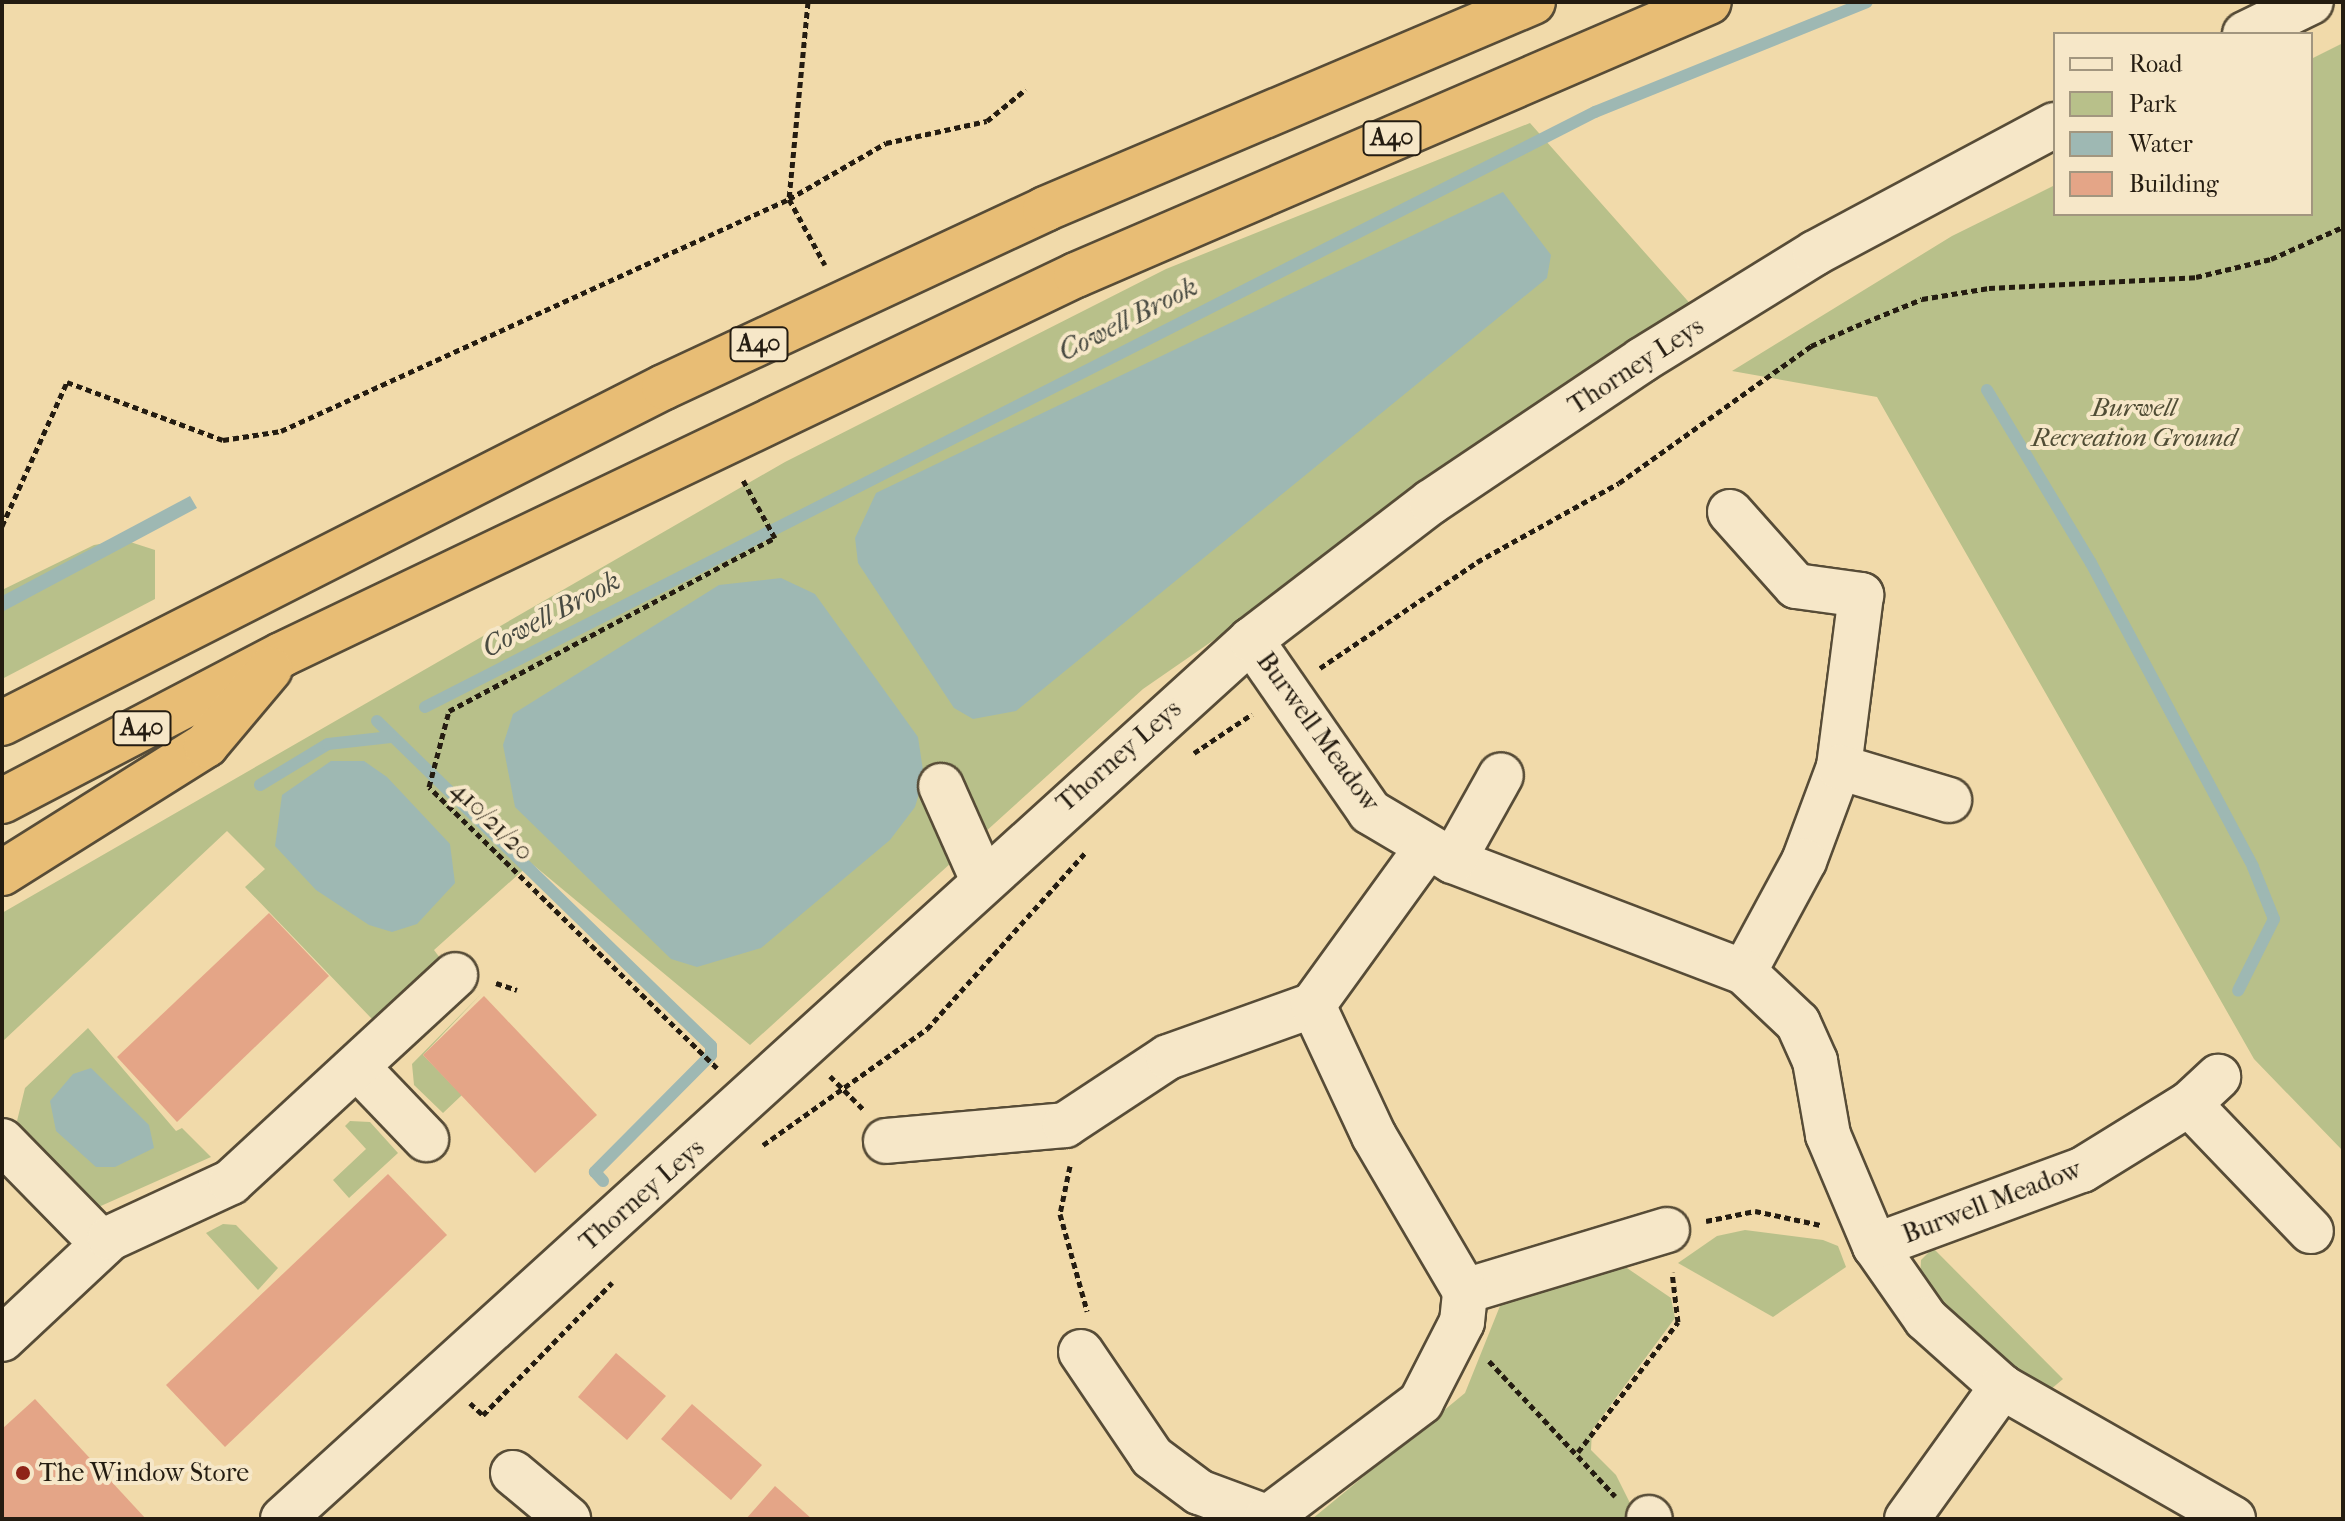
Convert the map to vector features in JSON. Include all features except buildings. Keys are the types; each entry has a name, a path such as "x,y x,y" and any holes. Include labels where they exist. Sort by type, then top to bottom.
{"highway":[{"name":"A40","path":"2,723 664,387 1045,209 1533,2"},
{"name":"A40","path":"2,801 281,655 1076,275 1709,2"},
{"path":"2,873 206,745 281,655"}],"street":[{"path":"2249,32 2311,2"},
{"name":"Thorney Leys","path":"283,1519 805,1047 982,878 1251,640 1431,502 1642,360 1815,253 2053,126"},
{"path":"1730,512 1796,586 1861,595 1839,767 1804,861 1744,972"},
{"name":"Burwell Meadow","path":"1251,640 1370,812 1439,855 1744,972 1798,1023 1815,1061 1828,1135 1869,1233 1926,1319 2002,1387 2233,1519"},
{"path":"1839,767 1949,800"},
{"path":"886,1141 975,1127 1065,1125 1168,1057 1313,1005 1439,855 1501,775"},
{"path":"941,786 982,878"},
{"path":"2,1339 103,1244 231,1182 455,975"},
{"path":"1313,1005 1374,1136 1464,1306"},
{"path":"357,1067 426,1139"},
{"name":"Burwell Meadow","path":"1869,1233 2082,1170 2204,1091 2311,1231"},
{"path":"2,1141 103,1244"},
{"path":"1081,1352 1152,1457 1192,1506 1266,1518 1421,1402 1464,1306 1667,1230"},
{"path":"1907,1519 2002,1387"},
{"path":"513,1473 568,1519"}],"path":[{"path":"808,2 789,199 827,269"},
{"path":"2,526 67,382 203,435 259,437 388,387 789,199 886,143 987,121 1026,89"},
{"path":"1182,761 1477,562 1619,483 1833,336 1922,299 1989,288 2196,277 2271,259 2343,227"},
{"name":"410/21/20","path":"717,1068 429,787 439,766 449,711 775,538 749,490"},
{"path":"758,1148 927,1029 1090,846"},
{"path":"805,1047 843,1091 877,1122 886,1141"},
{"path":"1065,1125 1071,1163 1060,1214 1093,1332 1081,1352"},
{"path":"1578,1452 1678,1322 1667,1230 1755,1211 1814,1226 1869,1233"},
{"path":"483,1415 615,1279"},
{"path":"1464,1306 1532,1415 1578,1452 1640,1515"}],"green space":[{"name":"Burwell Recreation Ground","path":"2343,43 2343,1151 2254,1059 1877,397 1732,371 1952,236 2053,186 2053,216 2313,216 2313,58"},
{"path":"1530,123 1694,308 1143,689 750,1045 531,863 434,950 440,958 372,1019 245,887 265,869 227,831 2,1042 2,913 785,462 1166,269"},
{"path":"124,540 155,550 155,599 2,679 2,590 94,545"},
{"path":"482,993 423,1055 462,1095 443,1113 414,1085 412,1064"},
{"path":"88,1028 176,1131 182,1128 211,1157 94,1209 17,1121 25,1088"},
{"path":"350,1121 370,1122 398,1153 349,1198 333,1180 366,1149 345,1126"},
{"path":"223,1224 236,1225 278,1268 258,1290 206,1233"},
{"path":"1745,1230 1823,1240 1838,1246 1846,1267 1773,1317 1678,1263 1717,1236"},
{"path":"1933,1248 2063,1379 2044,1395 1994,1365 1920,1280 1921,1260"},
{"path":"1624,1266 1671,1298 1675,1318 1592,1430 1591,1450 1616,1475 1638,1519 1312,1519 1465,1393 1504,1296"}],"water":[{"path":"1503,192 1551,255 1547,278 1016,711 973,719 954,708 858,563 855,538 876,493"},
{"path":"190,496 197,508 2,612 2,596"},
{"path":"781,578 815,594 918,737 924,777 915,807 890,840 761,948 697,967 671,959 515,807 503,745 513,714 719,585"},
{"path":"331,761 364,761 387,777 450,844 455,883 417,924 392,932 369,925 316,890 275,846 282,795"},
{"path":"91,1068 149,1125 154,1148 115,1167 96,1167 56,1131 50,1101 73,1074"}],"waterway":[{"name":"Cowell Brook","path":"425,707 1595,112 1867,2"},
{"path":"1987,390 2091,563 2253,867 2274,919 2238,991"},
{"path":"377,721 711,1046 711,1055 595,1172 603,1181"},
{"path":"260,785 328,744 391,737"}],"place":[{"name":"The Window Store","path":"23,1473"}]}
